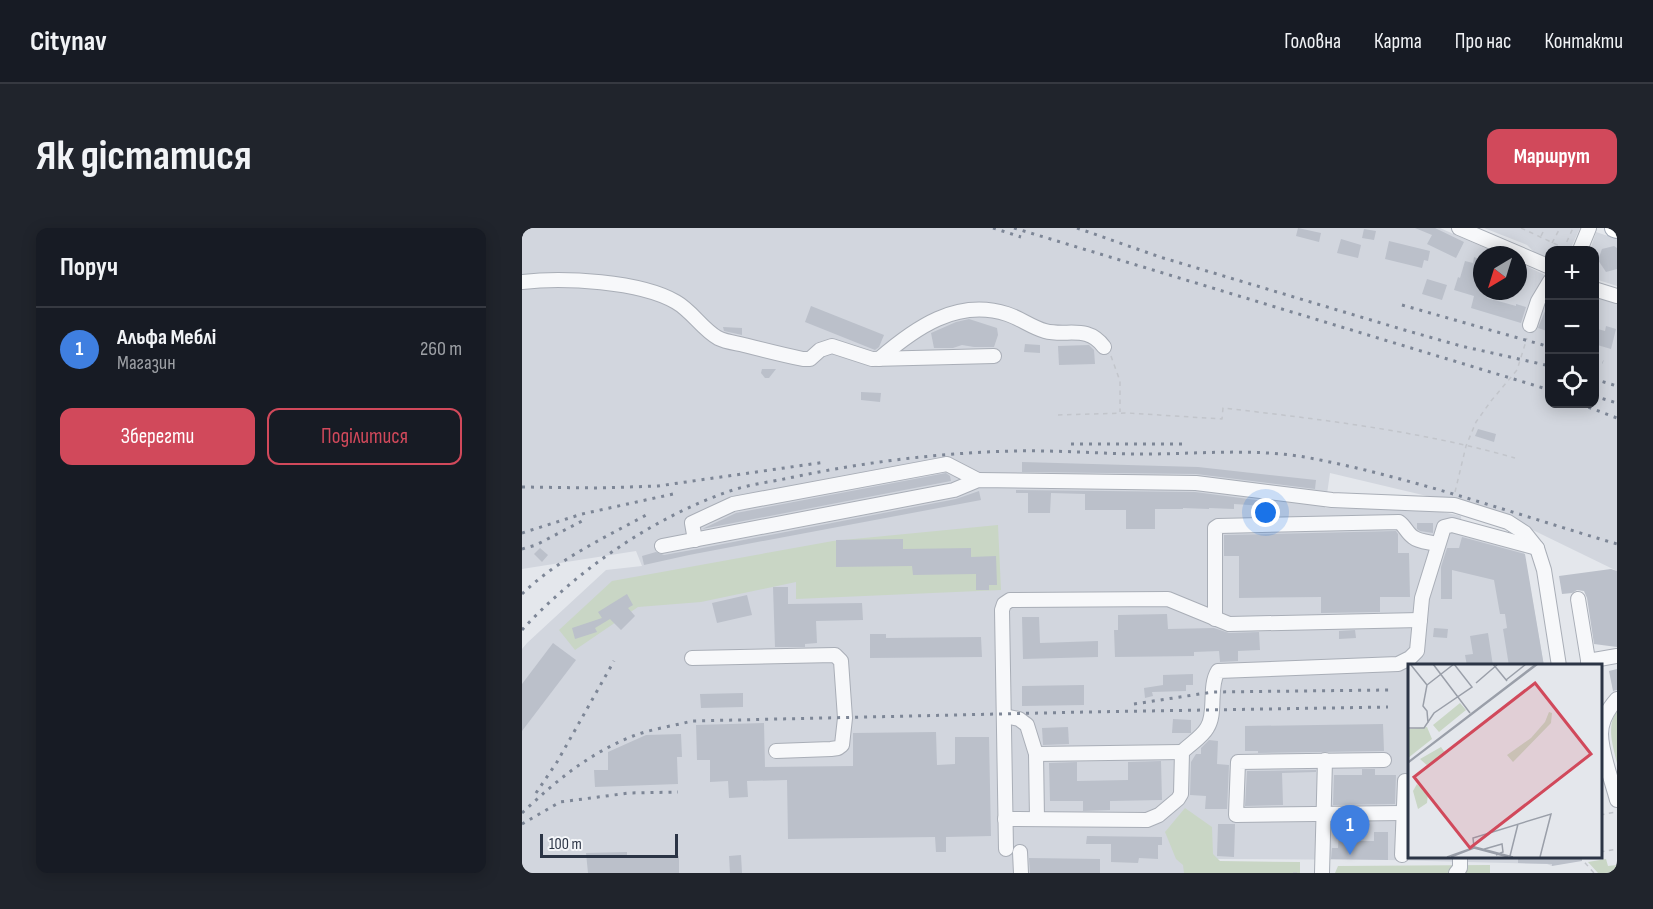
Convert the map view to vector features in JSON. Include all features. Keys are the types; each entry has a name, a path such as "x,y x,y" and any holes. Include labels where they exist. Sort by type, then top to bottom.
{"street":[{"path":"1459,228 1545,265"},
{"path":"1582,246 1589,228"},
{"path":"522,282 563,281 612,284 654,293 674,301 718,338 803,359 810,359 820,350 832,346 872,359 994,356"},
{"path":"1528,331 1538,301 1545,289"},
{"path":"1599,291 1617,296"},
{"path":"879,359 923,326 962,310 1006,314 1045,331 1069,332 1094,337 1104,347"},
{"path":"695,540 692,523 733,504 947,464 978,480"},
{"path":"662,546 954,490 978,480 1196,483 1332,500 1454,505 1508,522 1525,533 1537,548 1544,570 1559,664"},
{"path":"1215,619 1215,528 1218,526 1399,522 1416,539 1437,544"},
{"path":"1036,754 1182,752 1208,728 1214,677 1218,671 1398,664 1410,658 1417,651 1422,598 1437,544 1444,527 1448,525 1537,548"},
{"path":"1006,849 1002,610 1004,604 1010,600 1016,598 1168,599 1229,624 1420,620"},
{"path":"1578,599 1588,663 1617,656"},
{"path":"692,658 835,655 841,661 845,718 842,745 831,749 776,751"},
{"path":"1602,730 1608,710 1617,699"},
{"path":"1004,716 1019,719 1027,725 1036,754 1037,819"},
{"path":"1005,819 1147,820 1155,818 1175,802 1181,794 1182,752"},
{"path":"1603,756 1617,800"},
{"path":"1322,873 1325,760"},
{"path":"1383,760 1238,762 1236,815 1403,813"},
{"path":"1402,855 1404,781"},
{"path":"1020,852 1021,873"},
{"path":"1456,873 1460,868 1460,858"}],"path":[{"path":"1521,228 1564,248 1573,228"},
{"path":"1529,232 1531,228"},
{"path":"1541,237 1545,228"},
{"path":"1552,243 1560,228"},
{"path":"1454,505 1455,488 1466,446 1483,413 1517,370 1528,331"},
{"path":"1104,347 1112,357 1120,381 1120,413"},
{"path":"1058,415 1120,413 1222,419 1223,408 1356,424 1515,458"},
{"path":"1602,815 1617,812"},
{"path":"1602,852 1617,849"},
{"path":"1581,858 1594,873"}],"shaded area":[{"path":"522,228 1440,228 1481,246 1473,246 1473,300 1527,300 1527,266 1545,275 1545,408 1599,408 1599,288 1617,293 1617,571 1508,518 1486,510 1330,473 1325,508 1433,510 1461,516 1462,536 1524,552 1544,664 1408,664 1408,858 1568,858 1552,866 1547,864 1388,860 1218,859 1217,873 522,873 522,649 606,570 642,566 636,551 522,569"},
{"path":"1484,228 1580,228 1572,246 1545,246 1545,258 1537,255 1527,245"},
{"path":"1596,232 1617,239 1617,286 1599,280 1599,246 1591,246"}],"green space":[{"path":"998,525 1001,590 796,599 796,582 701,602 638,607 575,650 559,630 612,581 833,541"},
{"path":"1617,711 1617,763 1611,730"},
{"path":"1185,808 1212,827 1213,854 1220,861 1300,862 1300,873 1184,873 1183,865 1176,859 1165,832"},
{"path":"1606,859 1608,866 1617,865 1617,873 1598,873 1588,862"},
{"path":"1490,865 1490,873 1335,873 1338,866"}],"building":[{"path":"1298,228 1321,233 1319,242 1296,236"},
{"path":"1415,228 1435,228 1464,242 1456,258 1427,244 1432,235"},
{"path":"1364,229 1376,231 1374,240 1362,238"},
{"path":"1341,239 1361,245 1358,258 1337,253"},
{"path":"1389,241 1430,251 1428,261 1424,260 1422,268 1385,259"},
{"path":"1614,246 1617,248 1617,269 1606,272 1599,262 1602,249"},
{"path":"1465,261 1473,263 1473,296 1454,290"},
{"path":"1427,279 1447,285 1442,300 1422,294"},
{"path":"1473,300 1494,300 1526,307 1521,323 1471,308"},
{"path":"811,306 884,335 879,347 875,350 805,322"},
{"path":"1545,311 1545,330 1538,328"},
{"path":"969,319 997,328 998,335 994,347 962,345 953,348 934,348 931,333"},
{"path":"1606,326 1616,329 1611,349 1599,345 1599,329 1605,331"},
{"path":"723,327 742,328 742,335 724,331"},
{"path":"1025,344 1040,345 1040,353 1024,352"},
{"path":"1089,345 1094,350 1095,364 1059,365 1058,346"},
{"path":"762,369 776,369 769,378 765,378 761,373"},
{"path":"861,392 881,393 880,402 861,400"},
{"path":"1478,429 1496,434 1494,442 1475,436"},
{"path":"1022,462 1198,467 1316,480 1315,489 1196,474 1022,472"},
{"path":"946,473 950,476 951,481 702,529 736,513"},
{"path":"1016,490 1195,492 1264,501 1264,506 1234,504 1234,509 1155,509 1155,529 1126,529 1126,510 1085,510 1085,494 1051,493 1050,513 1028,513 1028,493 1016,493"},
{"path":"979,491 981,500 644,565 642,556 656,552 664,555 697,549 956,499"},
{"path":"1417,523 1433,523 1433,533 1420,531 1417,529"},
{"path":"1396,531 1398,553 1409,553 1410,597 1380,597 1380,612 1321,613 1321,597 1239,598 1239,556 1224,556 1224,535"},
{"path":"1462,537 1525,554 1544,664 1509,664 1503,629 1507,628 1505,614 1500,614 1494,580 1452,570 1452,599 1441,599 1441,567 1447,548 1459,548"},
{"path":"903,539 903,549 971,548 971,557 996,556 997,585 989,585 989,590 976,590 976,574 913,575 912,566 836,567 836,540"},
{"path":"540,548 548,555 542,562 534,554"},
{"path":"1611,569 1617,571 1617,647 1594,644 1584,591 1577,590 1562,594 1559,576"},
{"path":"773,587 788,587 788,604 862,603 863,620 816,621 817,643 805,644 805,647 775,647"},
{"path":"627,594 633,605 628,608 635,616 621,630 610,619 595,628 597,632 575,639 572,628 602,618 598,612"},
{"path":"747,595 752,615 717,623 712,603"},
{"path":"1167,614 1168,629 1214,628 1229,633 1259,632 1260,650 1238,651 1238,661 1220,662 1219,651 1194,652 1194,656 1115,657 1114,630 1118,630 1118,615"},
{"path":"1022,617 1039,617 1040,643 1098,641 1098,657 1023,659"},
{"path":"1434,628 1448,629 1447,638 1433,637"},
{"path":"1355,630 1356,638 1339,639 1339,631"},
{"path":"1488,633 1493,664 1467,664 1465,655 1473,654 1470,636"},
{"path":"870,634 886,634 886,638 981,637 982,657 870,658"},
{"path":"553,643 576,660 522,731 522,684"},
{"path":"1617,669 1617,690 1613,691 1609,671"},
{"path":"1193,674 1193,685 1186,685 1186,691 1152,692 1153,696 1145,698 1144,688 1163,685 1163,675"},
{"path":"1084,685 1084,705 1022,706 1022,686"},
{"path":"743,693 743,707 701,708 700,694"},
{"path":"1173,719 1191,720 1191,733 1172,733"},
{"path":"764,723 765,767 853,766 853,733 936,732 937,765 955,764 955,737 989,737 991,836 946,837 946,852 936,852 935,837 788,839 787,780 747,781 748,797 729,798 728,781 710,782 710,760 697,760 696,725"},
{"path":"1383,724 1384,751 1258,753 1258,751 1245,751 1245,726"},
{"path":"1068,727 1069,744 1043,745 1042,728"},
{"path":"681,734 682,757 677,757 678,784 595,787 594,770 608,770 608,752 646,735"},
{"path":"1209,740 1218,741 1217,764 1229,765 1227,809 1205,809 1206,796 1190,795 1191,762 1196,754 1201,754 1201,748"},
{"path":"1161,761 1162,800 1110,801 1110,810 1083,811 1083,801 1050,801 1049,763 1077,762 1077,781 1128,780 1128,762"},
{"path":"1362,769 1375,769 1375,775 1396,775 1395,804 1333,805 1334,775 1362,775"},
{"path":"1316,770 1316,772 1282,773 1283,805 1245,806 1247,771"},
{"path":"1218,824 1235,824 1234,857 1217,856"},
{"path":"1339,832 1354,832 1354,841 1374,841 1374,832 1388,832 1388,860 1331,859 1332,848 1338,848"},
{"path":"1087,836 1162,837 1162,845 1158,845 1158,859 1139,858 1138,863 1111,862 1111,844 1086,844"},
{"path":"627,852 627,857 679,856 679,873 588,873 586,853"},
{"path":"741,855 742,873 730,873 729,856"},
{"path":"1029,858 1100,859 1100,873 1030,873"},
{"path":"1518,858 1582,858 1582,861 1552,866 1552,864 1518,863"}],"railway":[{"path":"993,228 1021,237"},
{"path":"1014,228 1545,388"},
{"path":"1077,228 1160,257 1401,329 1461,346 1545,365"},
{"path":"1402,305 1545,346"},
{"path":"1599,361 1603,362"},
{"path":"1599,381 1617,386"},
{"path":"1599,398 1617,403"},
{"path":"1591,408 1617,418"},
{"path":"1071,444 1188,444"},
{"path":"522,630 567,586 592,566 646,530 704,501 747,486 817,472 901,459 957,454 1057,451 1130,454 1243,452 1288,455 1388,476 1617,544"},
{"path":"522,487 658,486 826,462"},
{"path":"522,533 582,514 673,494"},
{"path":"522,594 566,560 648,514"},
{"path":"522,549 536,545 582,521"},
{"path":"536,793 557,762 614,661"},
{"path":"1134,704 1213,692 1389,690"},
{"path":"522,813 561,779 602,751 640,734 692,721 1388,707"},
{"path":"522,824 560,802 629,793 678,792"}],"place":[{"name":"Альфа Меблі","path":"1350,855"}]}
